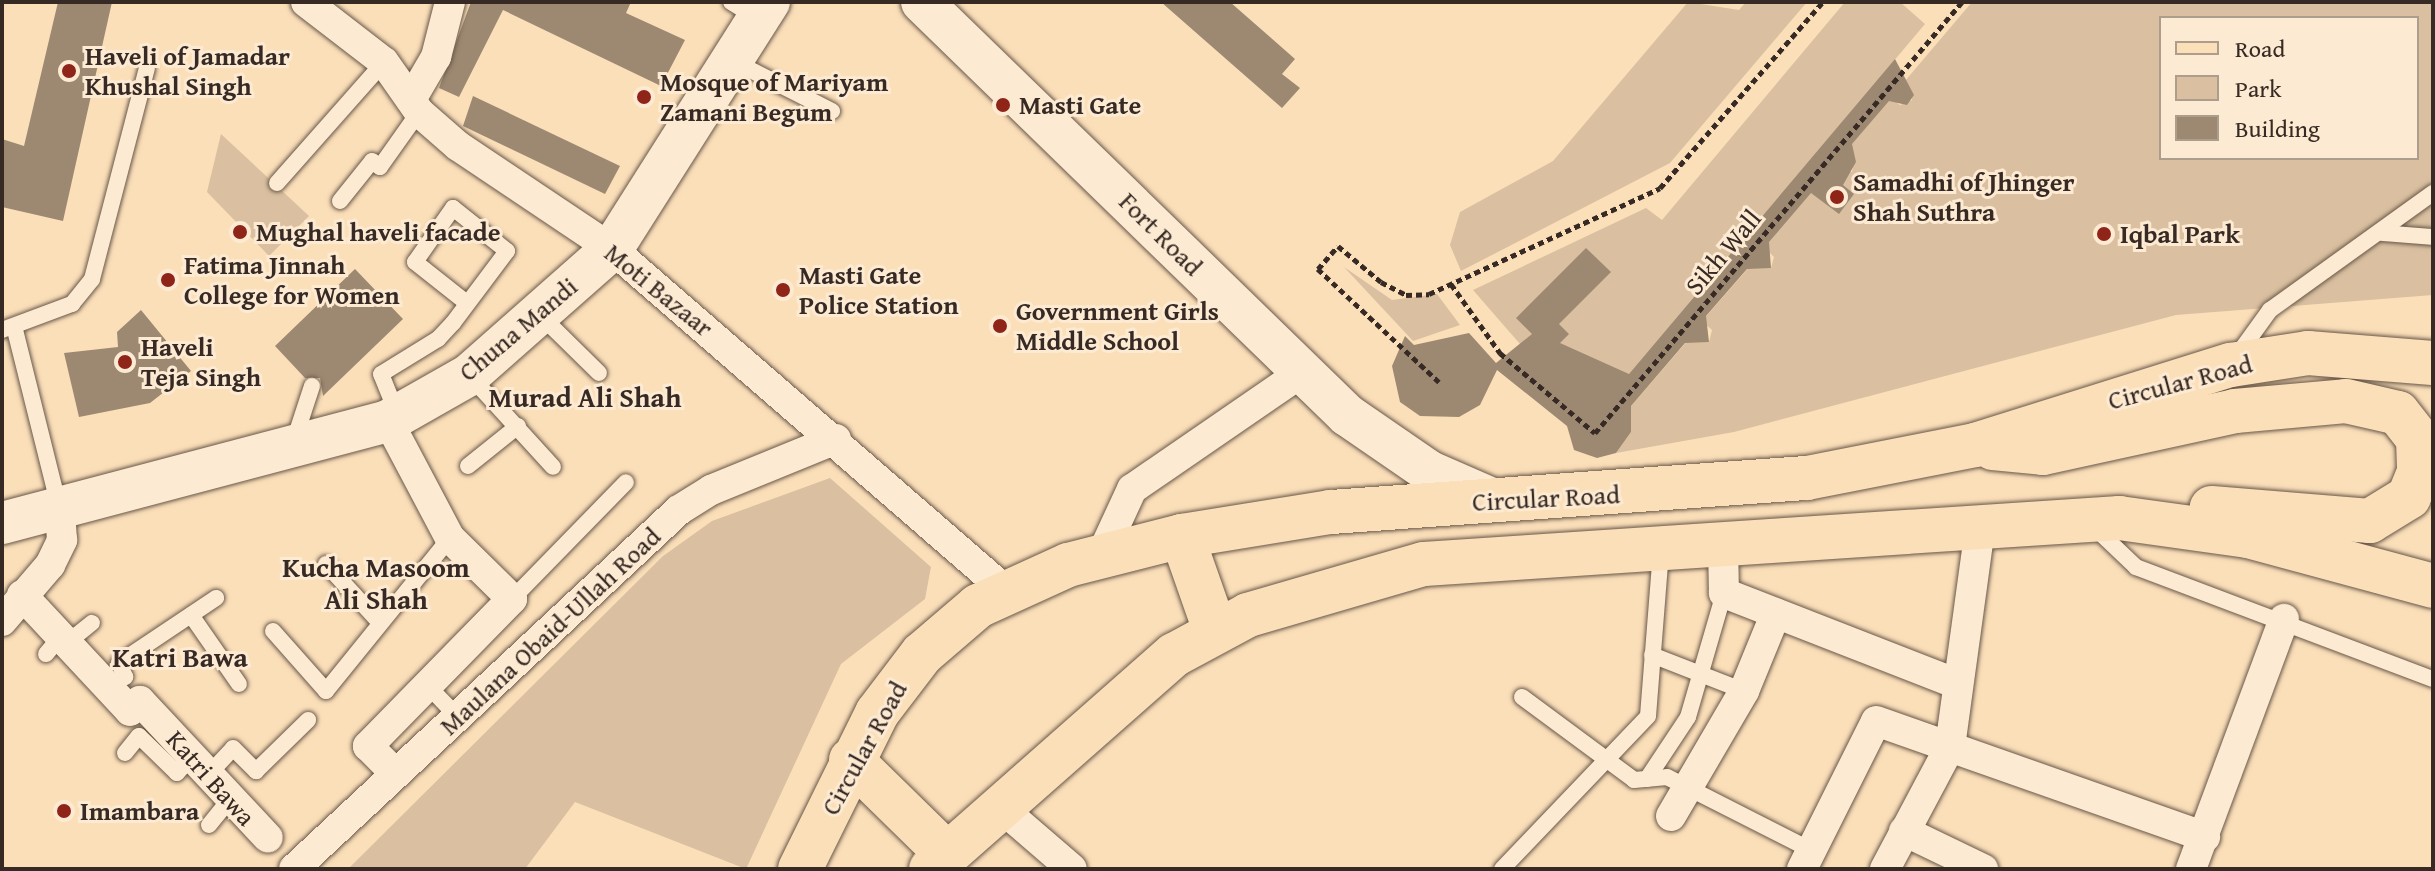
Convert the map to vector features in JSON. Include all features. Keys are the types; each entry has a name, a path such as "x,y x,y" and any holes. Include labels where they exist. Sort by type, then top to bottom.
{"main road":[{"name":"Circular Road","path":"800,869 851,760 922,654 1005,590 1101,556 1182,536 1331,512 1807,478 1975,445 2231,365 2308,353 2433,363"},
{"path":"1975,445 2043,453 2235,411 2346,401 2398,413 2418,439 2419,472 2409,497 2370,521 2212,508 2103,519"},
{"name":"Circular Road","path":"938,861 1142,677 1215,630 1323,588 1424,564 1981,522 2103,519 2248,536 2433,586"},
{"path":"1182,536 1215,630"},
{"path":"851,760 938,861"}],"street":[{"name":"Moti Bazaar","path":"306,2 384,62 416,105 612,249 836,439 1005,590"},
{"path":"416,105 436,57 450,2"},
{"name":"Fort Road","path":"922,2 1347,415 1430,472 1494,500"},
{"name":"Chuna Mandi","path":"2,523 394,419 469,375 612,249 733,61 753,7"},
{"path":"1101,556 1132,489 1301,373"},
{"path":"391,769 368,746 512,599 450,538 394,419"},
{"name":"Maulana Obaid-Ullah Road","path":"294,869 679,510 711,490 836,439"},
{"path":"2,621 62,540 60,509"},
{"path":"1885,869 1950,747 1955,683 1981,522"},
{"path":"1723,543 1724,593 1955,683"},
{"name":"Katri Bawa","path":"22,595 58,644 106,685 130,711 140,701 201,764 218,814 268,838"},
{"path":"1671,816 1744,691 1776,613"},
{"path":"2191,869 2284,619"},
{"path":"1806,860 1876,721 2205,837"},
{"path":"999,806 1072,869"},
{"path":"1904,831 1983,869"}],"lane":[{"path":"733,61 832,111"},
{"path":"277,183 384,62"},
{"path":"60,509 8,330 72,304 92,279 147,68"},
{"path":"340,201 372,161 380,167 416,105"},
{"path":"2231,365 2270,310 2382,233 2433,193"},
{"path":"394,419 381,374 438,339 467,303 507,251 453,208 415,262 467,303"},
{"path":"2382,233 2433,237"},
{"path":"537,313 599,373"},
{"path":"469,375 553,467"},
{"path":"292,446 312,386"},
{"path":"468,466 518,426"},
{"path":"512,599 626,482"},
{"path":"2103,519 2136,567 2284,619 2433,679"},
{"path":"273,631 326,691 450,538"},
{"path":"1502,869 1648,716 1661,545"},
{"path":"326,564 380,623"},
{"path":"1647,779 1688,717 1724,593"},
{"path":"106,685 125,677 119,663 216,598"},
{"path":"191,615 239,684"},
{"path":"58,644 92,623"},
{"path":"1652,655 1744,691"},
{"path":"427,685 452,711"},
{"path":"1522,697 1634,780 1667,777 1806,860"},
{"path":"125,753 139,736 177,773 233,748 256,771 308,720"}],"path":[{"path":"1439,382 1318,269 1338,246 1406,295 1451,284 1660,188 1823,2"},
{"name":"Sikh Wall","path":"1451,284 1500,353 1595,433 1962,2"}],"green space":[{"path":"1688,2 1739,10 1746,2 1807,2 1670,163 1461,271 1450,245 1460,212 1553,161"},
{"path":"1845,2 1900,2 1925,24 1614,392 1520,344 1473,290 1646,208 1662,220"},
{"name":"Iqbal Park","path":"1972,2 2433,2 2433,295 2176,315 1734,432 1616,453 1631,432 1631,406 1689,339 1709,342 1712,330 1702,321 1751,265 1771,268 1774,257 1764,247 1833,167 1852,172 1855,157 1846,150 1891,98 1900,105 1912,100 1905,81"},
{"path":"221,134 309,216 269,256 207,192"},
{"path":"1344,267 1392,300 1437,294 1460,325 1413,341"},
{"path":"830,478 931,567 925,599 841,664 746,869 575,802 525,869 348,869 663,556 712,521"}],"building":[{"name":"Haveli of Jamadar Khushal Singh","path":"58,2 112,2 63,221 2,207 2,139 24,146"},
{"path":"471,2 631,2 626,13 685,40 661,86 503,10 459,97 439,88"},
{"path":"1161,2 1230,2 1295,59 1282,74 1300,88 1282,108"},
{"path":"1895,59 1914,95 1907,105 1889,101 1852,144 1856,162 1843,185 1854,194 1839,214 1811,193 1769,242 1771,268 1747,269 1706,316 1709,342 1685,343 1631,406 1631,432 1616,453 1597,458 1574,450 1567,426 1497,370 1480,405 1459,417 1420,416 1400,402 1392,366 1405,336 1414,345 1469,333 1496,363 1532,334 1516,318 1586,248 1611,272 1559,324 1569,334 1560,343 1629,374"},
{"path":"473,96 620,166 605,194 463,126"},
{"path":"355,269 403,319 323,396 320,378 305,378 275,346"},
{"name":"Haveli Teja Singh","path":"141,310 191,371 150,403 79,417 64,353 118,347 117,332"}],"place":[{"name":"Haveli of Jamadar Khushal Singh","path":"69,71"},
{"name":"Mosque of Mariyam Zamani Begum","path":"644,97"},
{"name":"Masti Gate","path":"1003,105"},
{"name":"Samadhi of Jhinger Shah Suthra","path":"1837,197"},
{"name":"Mughal haveli facade","path":"240,232"},
{"name":"Iqbal Park","path":"2104,234"},
{"name":"Fatima Jinnah College for Women","path":"168,280"},
{"name":"Masti Gate Police Station","path":"783,290"},
{"name":"Government Girls Middle School","path":"1000,326"},
{"name":"Haveli Teja Singh","path":"125,362"},
{"name":"Imambara","path":"64,811"}],"district":[{"name":"Murad Ali Shah","path":"585,397"},
{"name":"Kucha Masoom Ali Shah","path":"376,583"},
{"name":"Katri Bawa","path":"180,657"}]}
